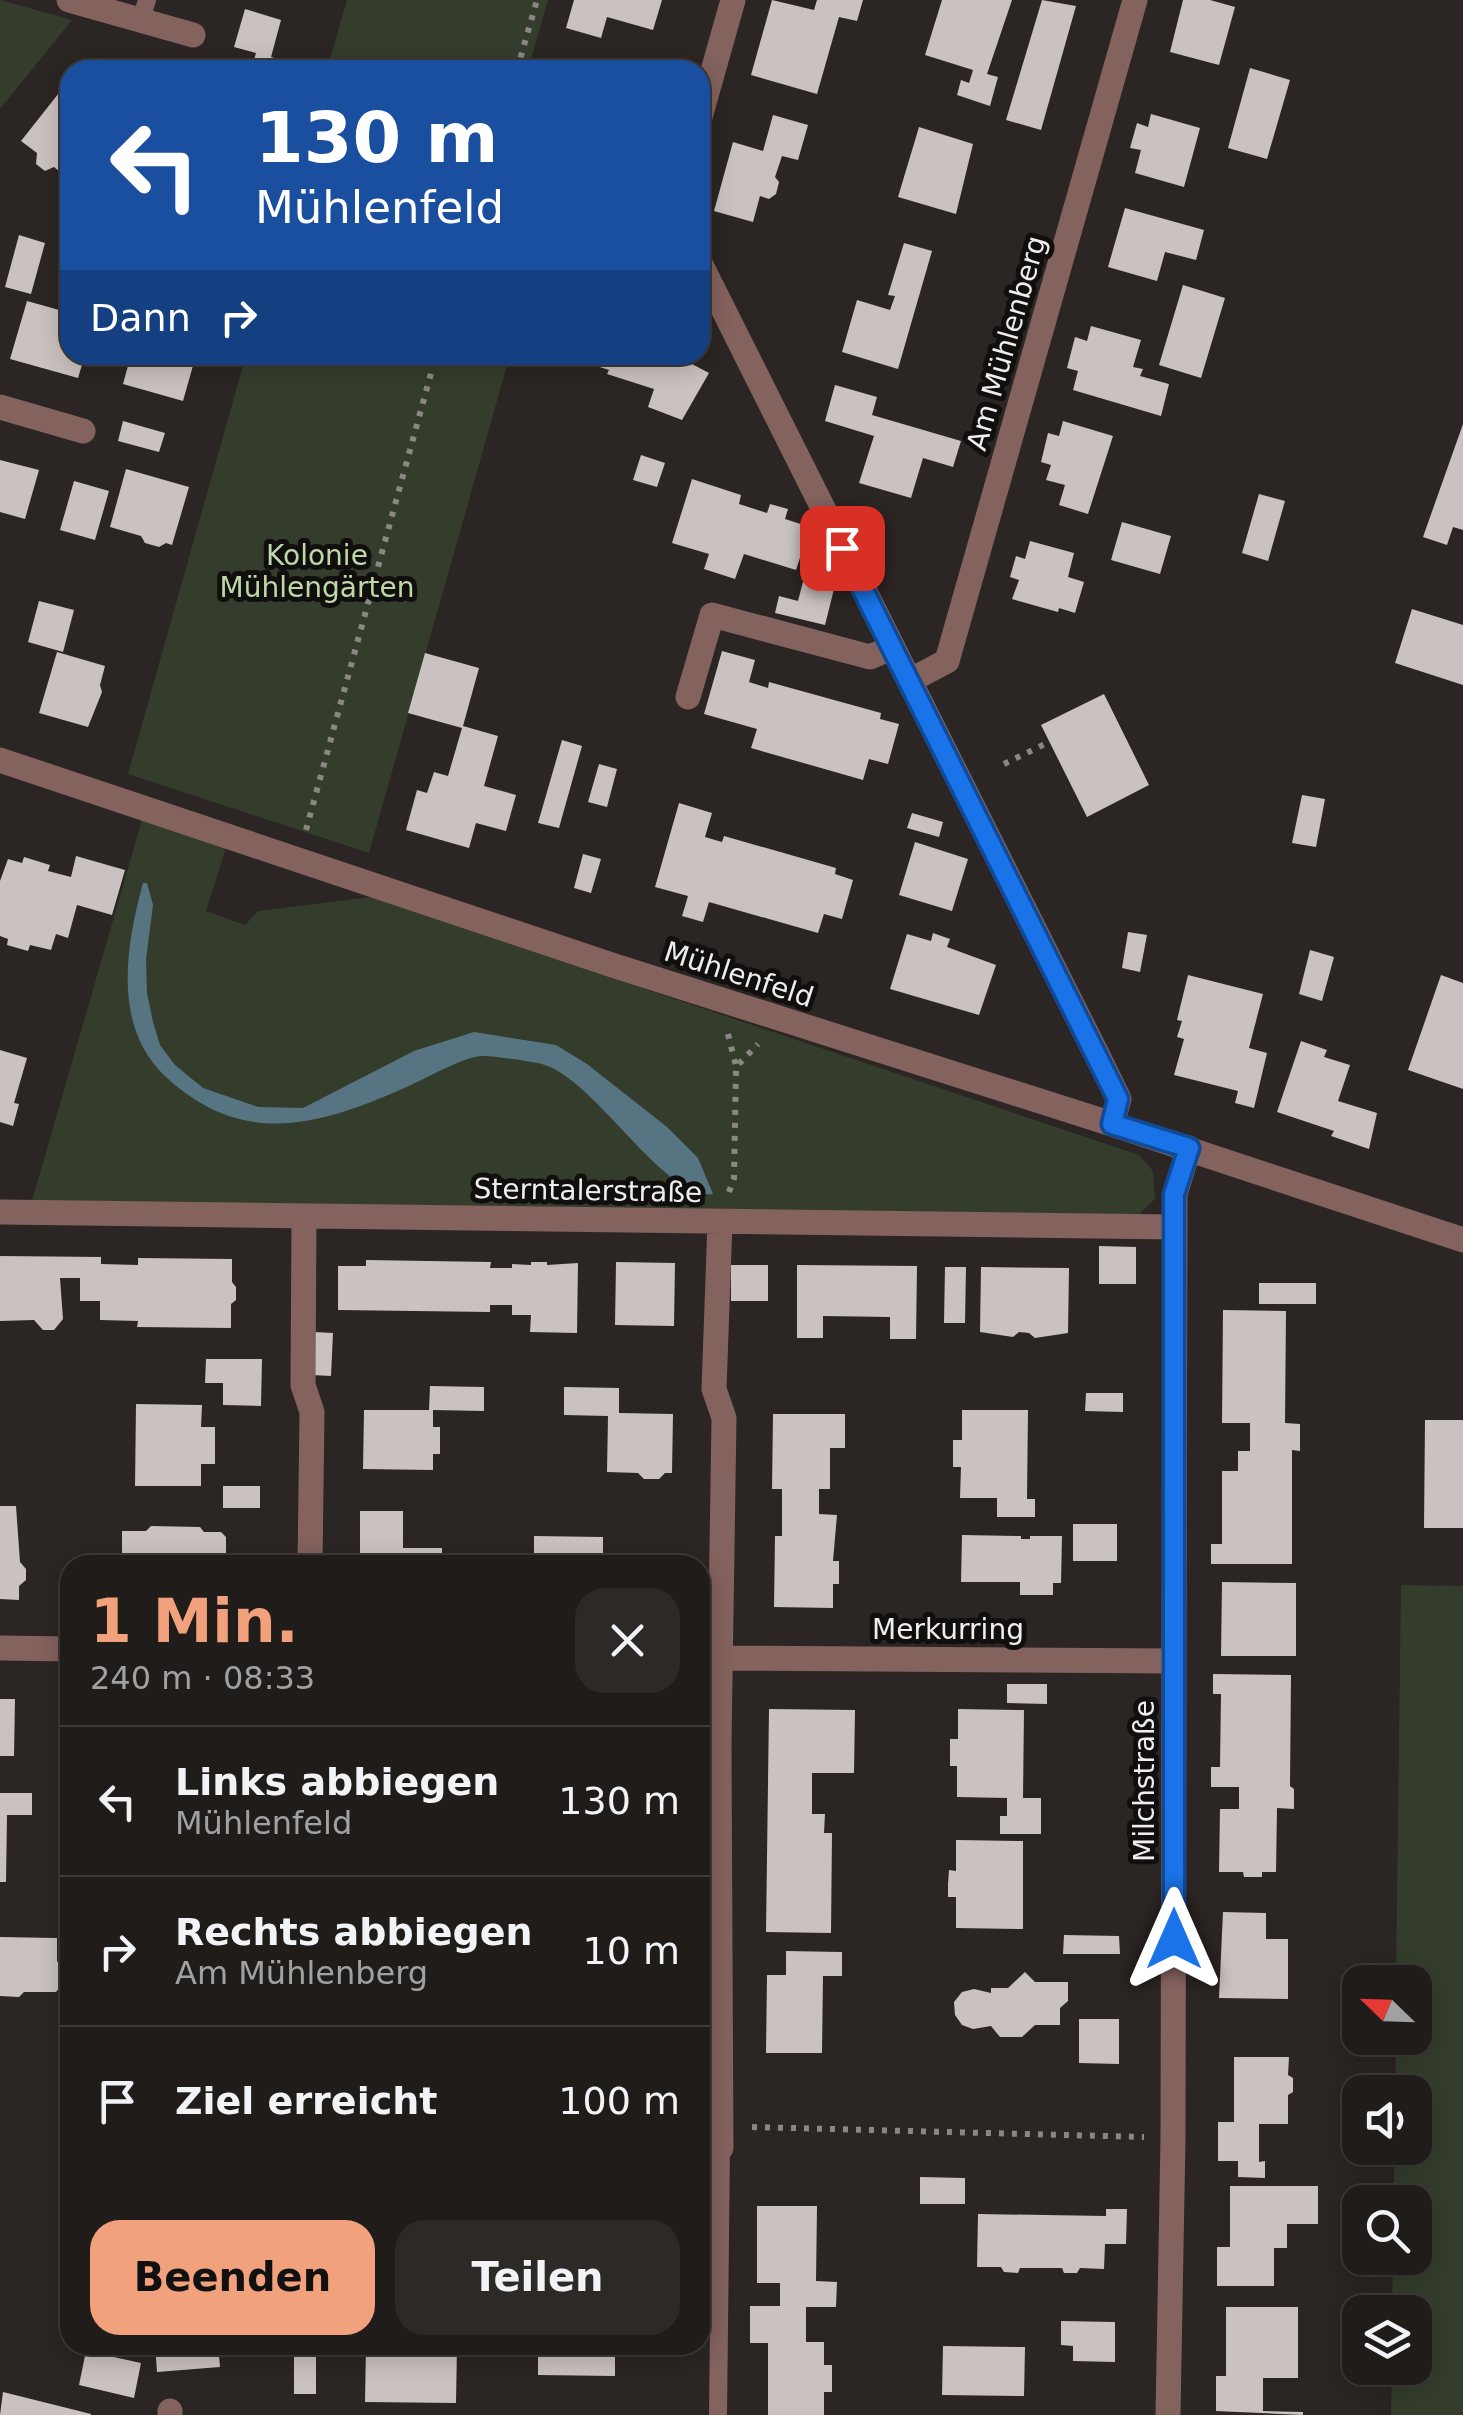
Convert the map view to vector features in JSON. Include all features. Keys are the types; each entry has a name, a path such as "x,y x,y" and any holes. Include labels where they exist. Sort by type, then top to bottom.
{"street":[{"path":"70,0 144,10 193,35"},
{"path":"710,82 733,0"},
{"name":"Am Mühlenberg","path":"909,680 947,660 1135,0"},
{"path":"710,283 1118,1099 1112,1124"},
{"path":"0,407 83,431"},
{"path":"688,697 712,615 870,657 893,647"},
{"name":"Mühlenfeld","path":"0,760 1463,1240"},
{"name":"Milchstraße","path":"1168,2415 1174,2138 1174,1194 1189,1148"},
{"name":"Sterntalerstraße","path":"0,1212 1175,1227"},
{"path":"304,1216 303,1386 312,1412 310,1555"},
{"path":"710,1736 720,1658 724,1418 714,1389 720,1222"},
{"path":"0,1648 60,1649"},
{"name":"Merkurring","path":"720,1658 1174,1660"},
{"path":"710,1823 714,2141"}],"lane":[{"path":"714,2141 718,2415"}],"path":[{"path":"520,60 538,0"},
{"path":"297,860 433,365"},
{"path":"1004,764 1049,742"},
{"path":"720,1222 734,1178 736,1067 783,1020"},
{"path":"714,2141 1174,2138"}],"green space":[{"path":"0,0 72,20 0,109"},
{"path":"347,0 548,0 531,60 330,60"},
{"name":"Kolonie Mühlengärten","path":"243,365 507,365 369,853 128,774"},
{"path":"142,820 226,848 206,911 245,925 258,911 371,897 1139,1155 1153,1171 1155,1199 1137,1216 31,1204"},
{"path":"1401,1585 1463,1586 1463,2415 1391,2415 1392,2385 1432,2385 1432,2295 1392,2295 1393,2275 1432,2275 1432,2185 1394,2185 1394,2165 1432,2165 1432,2075 1395,2075 1396,2055 1432,2055 1432,1965 1396,1965"}],"water":[{"path":"143,883 147,883 153,905 146,959 153,1022 160,1045 175,1065 203,1088 258,1107 303,1108 414,1051 474,1032 556,1045 587,1064 667,1127 698,1158 713,1194 694,1191 673,1178 584,1091 563,1074 537,1063 474,1057 346,1111 284,1123 254,1122 224,1114 195,1099 165,1076 148,1056 130,1010 129,959"}],"building":[{"path":"574,0 662,0 653,30 607,17 601,38 566,28"},
{"path":"772,0 814,10 817,0 863,0 857,21 839,17 817,94 751,75"},
{"path":"942,0 1012,0 987,74 998,77 990,106 957,95 961,80 969,83 973,70 925,55"},
{"path":"1042,0 1076,6 1041,130 1006,120"},
{"path":"1183,0 1210,0 1235,7 1219,65 1170,52"},
{"path":"245,9 281,20 271,57 281,60 254,60 256,53 234,47"},
{"path":"1250,68 1290,80 1267,159 1228,148"},
{"path":"60,92 60,172 54,167 45,171 36,164 37,153 21,141"},
{"path":"1151,114 1200,128 1184,187 1135,173 1141,150 1130,148 1137,123 1148,127"},
{"path":"773,115 808,125 798,160 782,156 775,177 779,182 776,194 769,199 760,196 753,222 714,211 733,142 763,151"},
{"path":"919,127 973,144 956,214 898,197"},
{"path":"1125,208 1204,230 1196,260 1165,252 1157,281 1108,267"},
{"path":"19,235 45,243 31,294 5,287"},
{"path":"904,243 932,251 898,369 842,352 857,300 890,310 895,296 888,295"},
{"path":"1183,285 1225,298 1201,378 1159,365"},
{"path":"27,301 60,310 60,365 82,365 78,378 10,359"},
{"path":"1091,326 1141,340 1133,367 1143,369 1140,376 1169,384 1161,416 1073,390 1078,371 1067,368 1075,337 1087,341"},
{"path":"128,365 193,365 183,401 123,384"},
{"path":"593,365 694,365 709,373 682,420 648,407 654,389 607,374 609,370"},
{"path":"835,385 877,397 872,415 961,441 953,467 923,458 911,498 859,483 874,436 825,421"},
{"path":"123,421 165,433 159,452 118,441"},
{"path":"1063,421 1113,436 1088,514 1059,505 1065,485 1046,480 1051,465 1041,462 1048,433 1059,436"},
{"path":"1463,424 1463,530 1453,527 1447,545 1423,537"},
{"path":"641,455 665,463 657,487 633,480"},
{"path":"0,460 39,470 25,519 0,512"},
{"path":"126,469 189,487 172,545 145,543 141,536 110,527"},
{"path":"692,479 741,495 739,504 767,513 770,504 788,509 785,519 810,527 796,570 744,554 735,579 704,569 709,554 672,543"},
{"path":"74,481 109,491 95,540 60,530"},
{"path":"1259,494 1285,501 1268,561 1242,553"},
{"path":"1122,522 1171,536 1160,574 1111,560"},
{"path":"1030,541 1074,553 1068,577 1084,582 1075,613 1012,599 1019,580 1010,577 1016,556 1025,559"},
{"path":"805,574 836,581 825,625 775,613 779,596 798,601"},
{"path":"39,601 74,610 63,652 28,642"},
{"path":"1412,609 1463,625 1463,685 1395,663"},
{"path":"722,651 755,660 749,682 768,688 769,682 881,713 880,719 899,724 888,764 869,759 863,780 751,748 757,729 704,714"},
{"path":"57,652 105,666 102,692 88,727 39,713"},
{"path":"425,653 479,668 463,726 498,736 484,786 516,795 506,831 476,823 469,848 406,830 417,790 427,793 434,772 448,776 462,728 408,713"},
{"path":"1104,694 1149,785 1087,817 1041,725"},
{"path":"562,740 582,746 559,828 538,823"},
{"path":"599,764 617,769 607,807 588,802"},
{"path":"1302,795 1325,799 1316,847 1292,843"},
{"path":"679,803 712,813 705,837 722,842 724,836 836,868 835,874 853,880 842,919 824,914 818,933 709,902 703,922 682,916 688,896 655,887"},
{"path":"912,813 943,822 939,837 907,828"},
{"path":"915,842 968,859 952,911 899,895"},
{"path":"583,854 601,859 591,893 574,888"},
{"path":"76,856 125,870 112,915 77,905 68,938 56,934 51,950 30,945 28,951 7,945 8,939 0,936 0,881 8,859 22,863 24,857 50,865 48,871 71,877"},
{"path":"1128,932 1147,935 1140,972 1122,968"},
{"path":"933,933 950,939 947,947 996,965 979,1015 890,989 907,934 931,941"},
{"path":"1310,950 1334,957 1322,1001 1299,994"},
{"path":"1188,975 1263,994 1249,1048 1267,1053 1254,1108 1235,1103 1238,1091 1174,1075 1184,1039 1177,1037 1182,1021 1177,1020"},
{"path":"1441,975 1463,983 1463,1089 1408,1070"},
{"path":"1301,1041 1327,1050 1324,1057 1350,1065 1338,1101 1377,1113 1369,1149 1331,1136 1334,1131 1277,1112"},
{"path":"0,1050 27,1058 14,1103 19,1104 13,1126 0,1122"},
{"path":"1099,1246 1136,1247 1136,1284 1099,1284"},
{"path":"0,1256 101,1257 101,1264 138,1265 138,1258 232,1259 236,1300 231,1304 231,1328 137,1327 138,1321 100,1320 100,1301 80,1301 80,1278 60,1278 63,1319 54,1330 43,1330 34,1320 0,1321"},
{"path":"366,1260 491,1262 490,1268 512,1268 512,1264 531,1262 578,1263 577,1333 530,1332 531,1315 512,1315 512,1305 490,1305 490,1312 338,1310 338,1266 366,1266"},
{"path":"616,1262 675,1263 674,1326 615,1325"},
{"path":"731,1265 768,1265 768,1301 731,1301"},
{"path":"797,1265 917,1266 916,1339 890,1339 890,1317 823,1316 823,1338 797,1338"},
{"path":"945,1267 966,1267 965,1323 944,1323"},
{"path":"981,1267 1069,1268 1068,1333 1035,1338 1029,1333 1019,1332 1013,1337 980,1332"},
{"path":"1259,1283 1316,1283 1316,1304 1259,1304"},
{"path":"1223,1310 1286,1311 1285,1423 1300,1424 1300,1451 1292,1450 1292,1564 1211,1564 1211,1544 1222,1544 1222,1471 1238,1471 1238,1451 1250,1451 1250,1423 1222,1423"},
{"path":"314,1332 333,1333 331,1376 312,1375"},
{"path":"206,1359 262,1359 261,1406 223,1405 223,1383 205,1383"},
{"path":"430,1386 484,1387 484,1411 433,1410 433,1427 440,1427 440,1454 433,1454 433,1470 363,1469 364,1410 429,1410"},
{"path":"564,1387 619,1388 619,1413 673,1414 672,1473 659,1479 644,1479 638,1473 607,1472 608,1416 564,1415"},
{"path":"1086,1393 1123,1393 1123,1412 1085,1411"},
{"path":"136,1404 202,1405 201,1427 215,1427 215,1464 201,1464 201,1486 135,1486"},
{"path":"962,1410 1028,1410 1027,1499 1035,1499 1035,1517 997,1517 997,1498 960,1498 961,1467 953,1467 953,1440 962,1440"},
{"path":"773,1414 845,1414 845,1448 830,1448 830,1489 819,1489 819,1514 837,1515 833,1561 839,1561 839,1584 833,1584 833,1608 774,1607 775,1536 782,1536 782,1489 772,1489"},
{"path":"1425,1420 1463,1420 1463,1528 1424,1528"},
{"path":"223,1486 260,1486 260,1508 223,1508"},
{"path":"0,1506 16,1506 20,1562 26,1569 26,1580 19,1586 19,1600 0,1599"},
{"path":"360,1511 403,1511 403,1548 442,1548 442,1555 360,1555"},
{"path":"1073,1524 1117,1524 1117,1561 1073,1561"},
{"path":"151,1526 200,1527 204,1532 221,1532 226,1537 226,1555 122,1555 122,1531 146,1531"},
{"path":"962,1535 1021,1539 1062,1536 1061,1583 1053,1583 1053,1595 1020,1595 1020,1582 961,1582"},
{"path":"534,1536 603,1537 603,1555 534,1555"},
{"path":"1222,1582 1296,1583 1296,1656 1221,1656"},
{"path":"1213,1674 1291,1675 1290,1786 1294,1789 1294,1809 1277,1808 1276,1872 1262,1872 1262,1877 1219,1872 1220,1809 1239,1809 1239,1787 1211,1787 1211,1767 1220,1767 1221,1694 1213,1694"},
{"path":"1007,1684 1047,1684 1047,1704 1007,1703"},
{"path":"0,1699 15,1699 14,1756 0,1756"},
{"path":"769,1709 855,1710 854,1773 812,1773 812,1814 825,1814 824,1833 832,1833 831,1933 766,1932"},
{"path":"958,1709 1024,1710 1023,1798 1041,1798 1041,1834 1000,1834 1000,1816 1007,1816 1007,1798 957,1797 957,1766 950,1766 950,1739 958,1739"},
{"path":"0,1793 32,1793 32,1815 7,1815 6,1882 0,1882"},
{"path":"956,1840 1023,1841 1023,1929 956,1928 956,1897 948,1897 948,1884 949,1870 956,1871"},
{"path":"1223,1912 1266,1913 1266,1939 1288,1939 1288,1999 1219,1998"},
{"path":"1064,1935 1119,1936 1120,1954 1063,1954"},
{"path":"0,1937 57,1938 60,1987 56,1992 0,1996"},
{"path":"786,1951 842,1952 842,1976 823,1976 822,2053 766,2053 767,1975 786,1975"},
{"path":"1025,1972 1035,1982 1068,1982 1068,2001 1060,2008 1060,2025 1035,2025 1022,2037 1000,2037 991,2026 973,2029 962,2025 955,2015 954,2002 962,1992 974,1989 991,1993 991,1988 1008,1988"},
{"path":"1079,2019 1119,2019 1119,2064 1079,2063"},
{"path":"1234,2057 1289,2057 1288,2075 1293,2078 1293,2092 1288,2095 1288,2124 1259,2124 1259,2162 1265,2161 1265,2178 1238,2177 1238,2161 1218,2161 1218,2122 1234,2122"},
{"path":"920,2177 965,2178 965,2204 920,2204"},
{"path":"1230,2186 1318,2186 1318,2224 1287,2224 1287,2248 1274,2248 1274,2286 1217,2286 1217,2247 1230,2247"},
{"path":"757,2206 817,2206 816,2281 837,2282 836,2307 806,2307 806,2342 824,2342 824,2365 832,2365 832,2392 824,2392 824,2415 768,2415 768,2343 750,2343 750,2306 780,2306 780,2283 757,2283"},
{"path":"1106,2209 1127,2209 1126,2244 1105,2244 1104,2269 1080,2268 1077,2273 1064,2273 1062,2268 1020,2268 1018,2273 1004,2272 1001,2267 977,2267 978,2214 1106,2216"},
{"path":"1226,2307 1298,2307 1298,2378 1263,2378 1263,2411 1303,2415 1216,2411 1216,2376 1226,2376"},
{"path":"1061,2321 1115,2322 1115,2362 1073,2361 1073,2346 1061,2345"},
{"path":"943,2346 1025,2347 1024,2396 942,2395"},
{"path":"85,2355 141,2363 134,2398 79,2385"},
{"path":"156,2355 219,2355 220,2367 157,2372"},
{"path":"294,2355 316,2355 316,2394 294,2394"},
{"path":"366,2355 457,2355 456,2403 365,2402"},
{"path":"538,2355 615,2355 615,2376 538,2375"},
{"path":"3,2392 91,2414 91,2415 0,2415"}],"route":[{"path":"842,548 1118,1099 1112,1124 1189,1148 1174,1194 1174,1939"}]}
